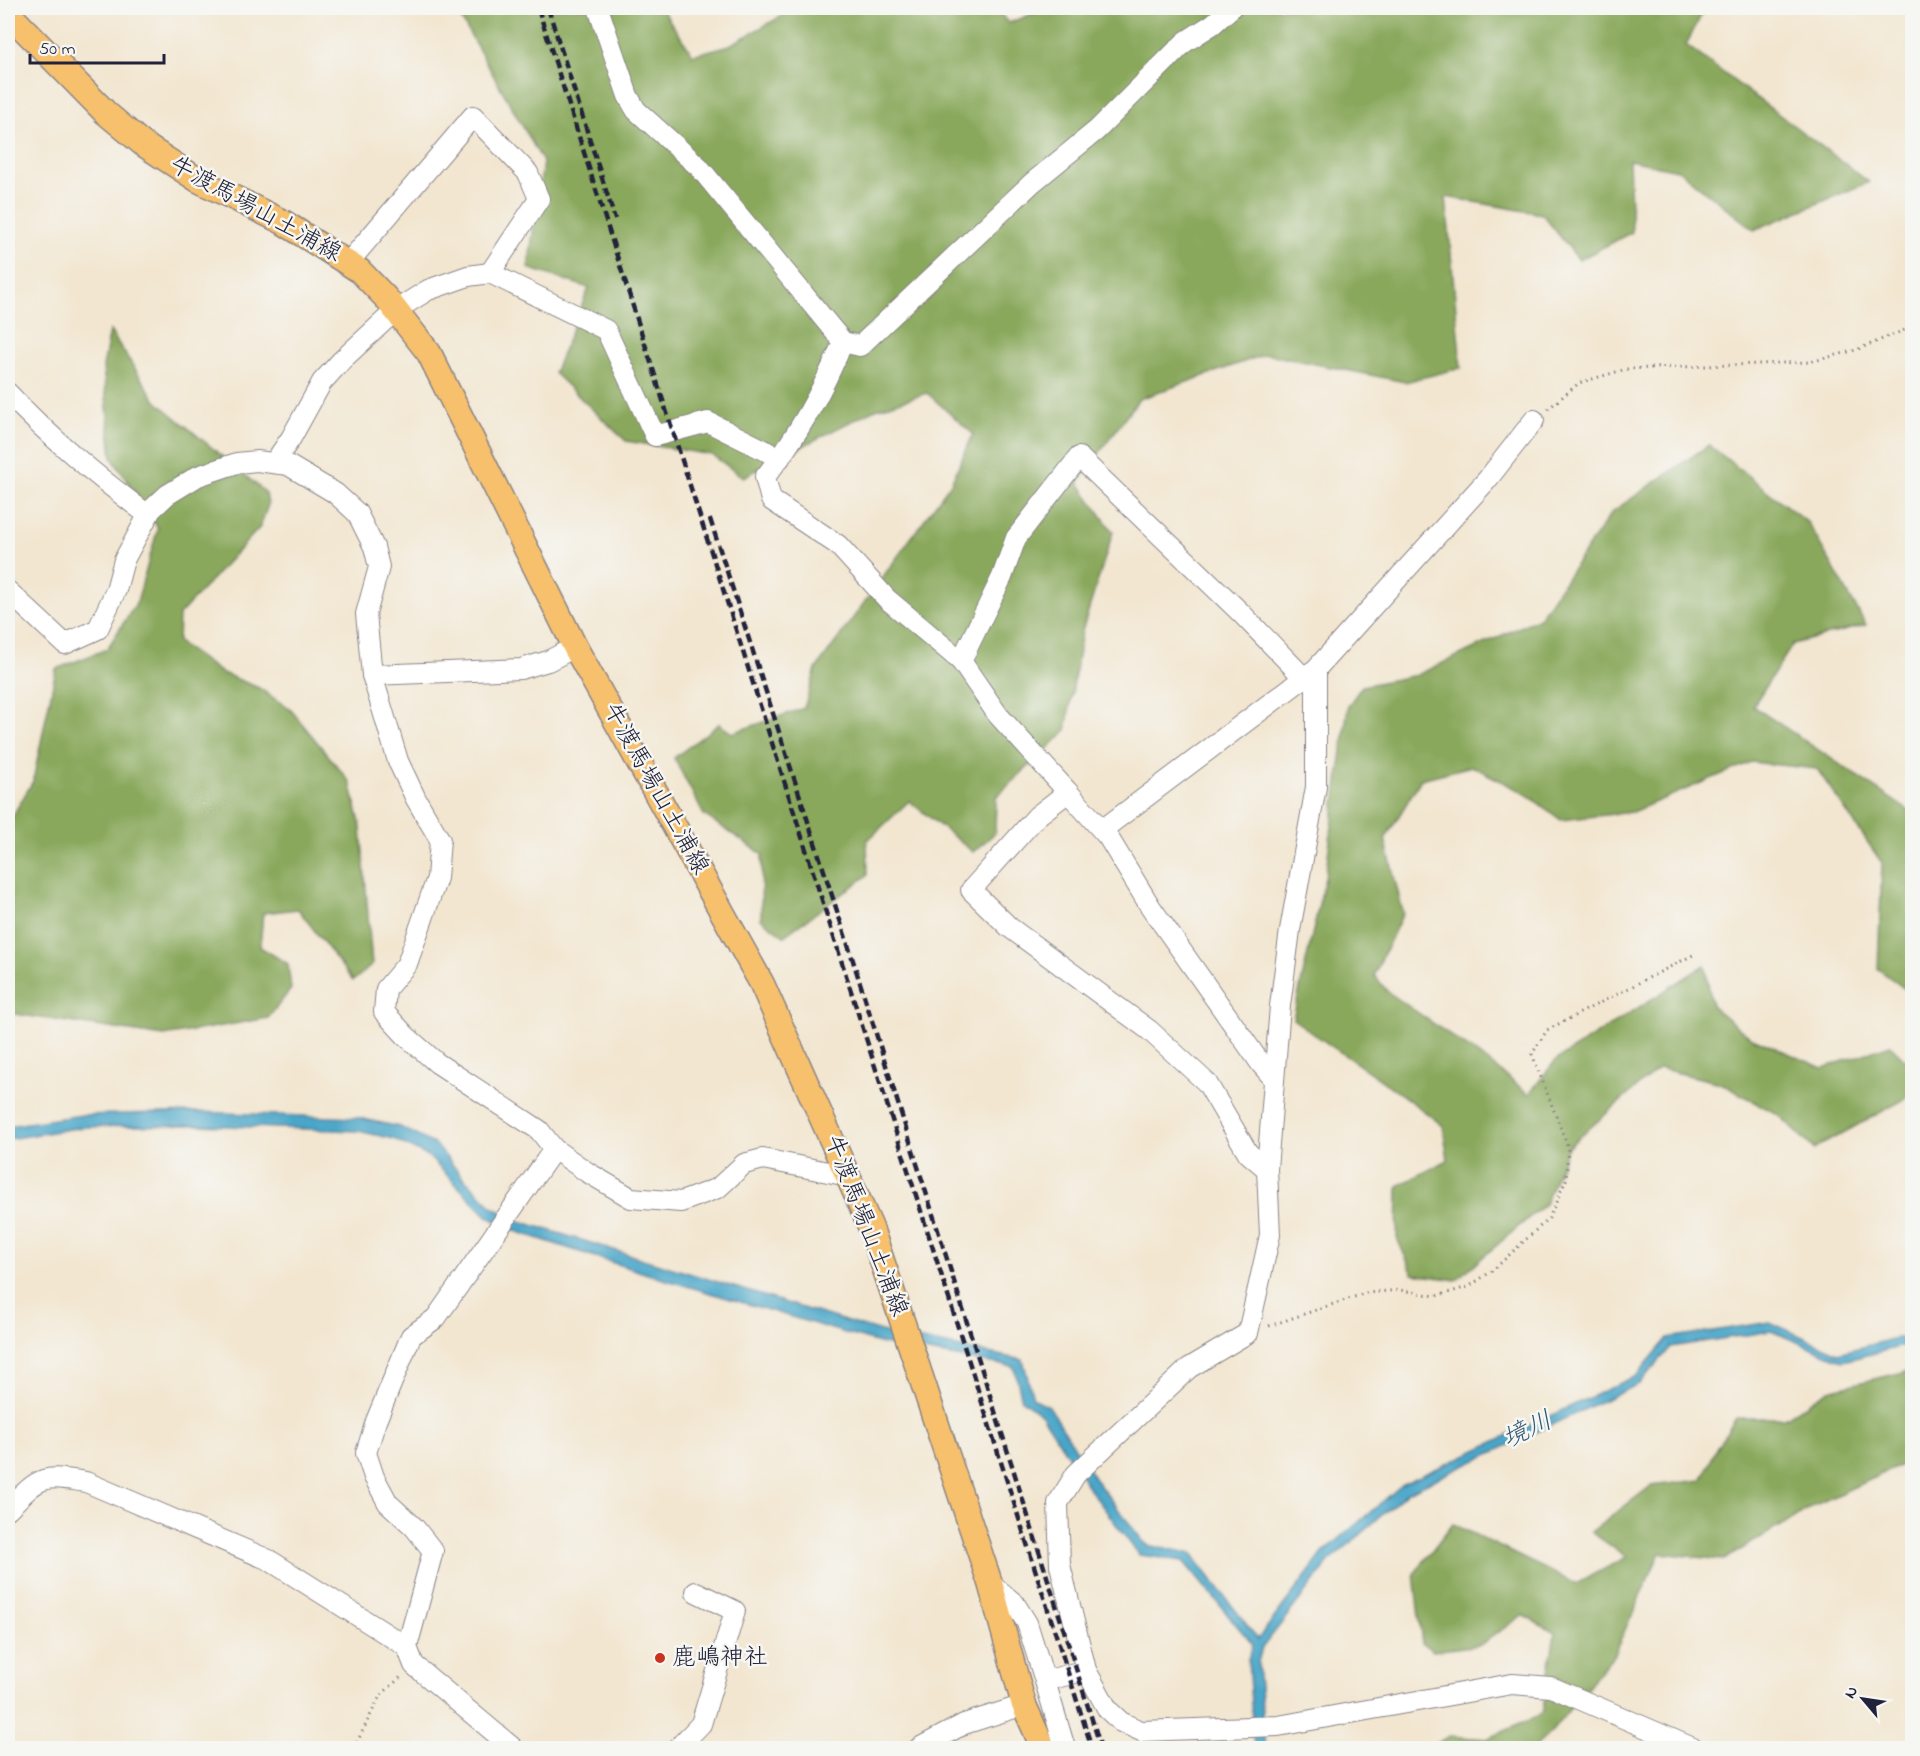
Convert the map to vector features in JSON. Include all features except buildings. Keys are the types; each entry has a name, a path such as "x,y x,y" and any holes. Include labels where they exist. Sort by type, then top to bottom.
{"main road":[{"name":"牛渡馬場山土浦線","path":"8,14 106,113 143,144 198,180 283,222 360,271 396,310 429,353 574,647 762,984 871,1228 990,1583 1024,1705 1043,1749"}],"street":[{"path":"598,8 628,96 636,110 699,168 843,342 860,346 1032,183 1097,130 1185,42 1213,24 1231,8"},
{"path":"348,263 473,116 528,173 539,199 490,273"},
{"path":"274,463 291,438 322,382 342,360 396,310 428,290 468,276 490,273 606,330 655,436 708,422 780,458"},
{"path":"843,342 828,377 780,458 765,477 771,500 838,545 887,599 961,661 998,715 1108,837 1150,906 1261,1064 1274,1079"},
{"path":"8,393 38,425 82,464 148,515"},
{"path":"1102,830 1310,674 1487,480 1534,420"},
{"path":"961,661 1002,577 1016,538 1079,457 1241,613 1310,674 1316,787 1290,930 1274,1079 1267,1169 1270,1235 1248,1334 1189,1368 1076,1474 1058,1503 1060,1565 1086,1670 1108,1710 1121,1722 1141,1731 1278,1726 1512,1684 1551,1687 1693,1749"},
{"path":"8,591 65,644 98,629 116,590 124,560 148,515 167,495 198,476 237,463 257,461 274,463 288,465 335,493 357,513 370,538 379,567 366,615 372,675 398,761 416,799 440,840 437,878 407,964 386,989 384,1012 406,1036 437,1063 539,1130 554,1149 587,1172 631,1198 681,1203 718,1188 744,1164 763,1159 848,1176"},
{"path":"372,675 521,669 548,661 574,647"},
{"path":"1068,792 1037,816 971,890 1009,927 1149,1030 1207,1083 1248,1154 1267,1169"},
{"path":"411,1656 433,1551 414,1527 388,1503 374,1477 366,1453 376,1421 411,1336 436,1318 554,1149"},
{"path":"8,1509 35,1482 55,1477 86,1482 269,1560 411,1656 513,1749"},
{"path":"990,1583 1015,1604 1027,1623 1065,1749"},
{"path":"678,1749 701,1724 735,1611 696,1592"},
{"path":"1045,1680 1086,1670"},
{"path":"919,1749 964,1724 1024,1705"}],"path":[{"path":"1534,420 1579,384 1626,369 1810,362 1856,350 1912,327"},
{"path":"1248,1334 1366,1293 1400,1290 1436,1296 1468,1287 1492,1270 1549,1218 1566,1180 1568,1147 1532,1054 1547,1030 1695,954"},
{"path":"354,1749 381,1696 411,1656"}],"green space":[{"path":"455,8 661,8 693,55 730,45 796,8 994,8 1009,23 1047,8 1705,8 1686,45 1869,182 1754,230 1678,170 1629,160 1632,232 1579,260 1542,214 1446,197 1461,368 1405,382 1266,354 1139,399 1078,482 1113,532 1082,631 1066,731 996,797 995,833 973,852 909,801 867,841 868,875 784,936 761,919 762,854 704,815 674,758 719,724 732,733 804,708 816,669 951,483 973,434 927,393 873,410 743,477 712,455 626,441 554,373 589,288 528,268 543,162"},
{"path":"110,331 156,401 266,493 268,505 260,527 179,615 178,642 220,672 259,688 291,710 350,782 361,827 372,965 353,981 298,909 263,913 260,947 288,964 291,989 268,1018 164,1036 8,1013 8,824 33,781 56,669 107,649 137,602 158,528 112,458 103,366"},
{"path":"1709,445 1808,523 1866,625 1793,644 1753,706 1912,813 1912,994 1878,969 1882,863 1817,769 1751,762 1632,812 1561,820 1526,794 1472,766 1421,779 1385,839 1403,913 1374,975 1388,992 1486,1060 1529,1094 1555,1061 1705,965 1712,1006 1750,1037 1823,1068 1890,1045 1912,1066 1912,1095 1814,1149 1779,1115 1720,1083 1659,1068 1568,1147 1545,1204 1456,1280 1413,1274 1397,1238 1398,1186 1448,1160 1443,1126 1293,1019 1325,878 1348,706 1362,686 1417,675 1539,618 1612,512"},
{"path":"1912,1370 1912,1460 1813,1506 1724,1560 1660,1553 1614,1654 1552,1731 1534,1748 1428,1748 1449,1736 1487,1739 1542,1714 1555,1633 1523,1615 1480,1645 1433,1651 1422,1643 1414,1574 1453,1524 1576,1584 1627,1557 1591,1532 1651,1486 1702,1480 1716,1449 1736,1418 1785,1418 1829,1390"}],"water":[{"name":"境川","path":"197,1112 359,1118 400,1127 436,1145 462,1176 493,1207 516,1220 881,1332 1023,1360 1033,1398 1049,1406 1094,1478 1146,1545 1191,1553 1258,1639 1324,1552 1403,1484 1636,1376 1668,1338 1770,1322 1838,1353 1912,1334 1912,1344 1843,1361 1771,1331 1671,1347 1639,1384 1408,1492 1330,1561 1262,1648 1258,1662 1265,1748 1254,1748 1248,1660 1253,1645 1183,1561 1139,1555 1086,1484 1042,1415 1022,1400 1014,1367 882,1344 663,1279 509,1229 487,1216 429,1157 394,1139 358,1131 196,1125 83,1127 8,1139 8,1126 82,1115"}],"railway":[{"path":"538,8 1092,1748"},
{"path":"548,8 615,219"},
{"path":"710,519 850,951 1101,1748"}],"place":[{"name":"鹿嶋神社","path":"660,1658"}]}
